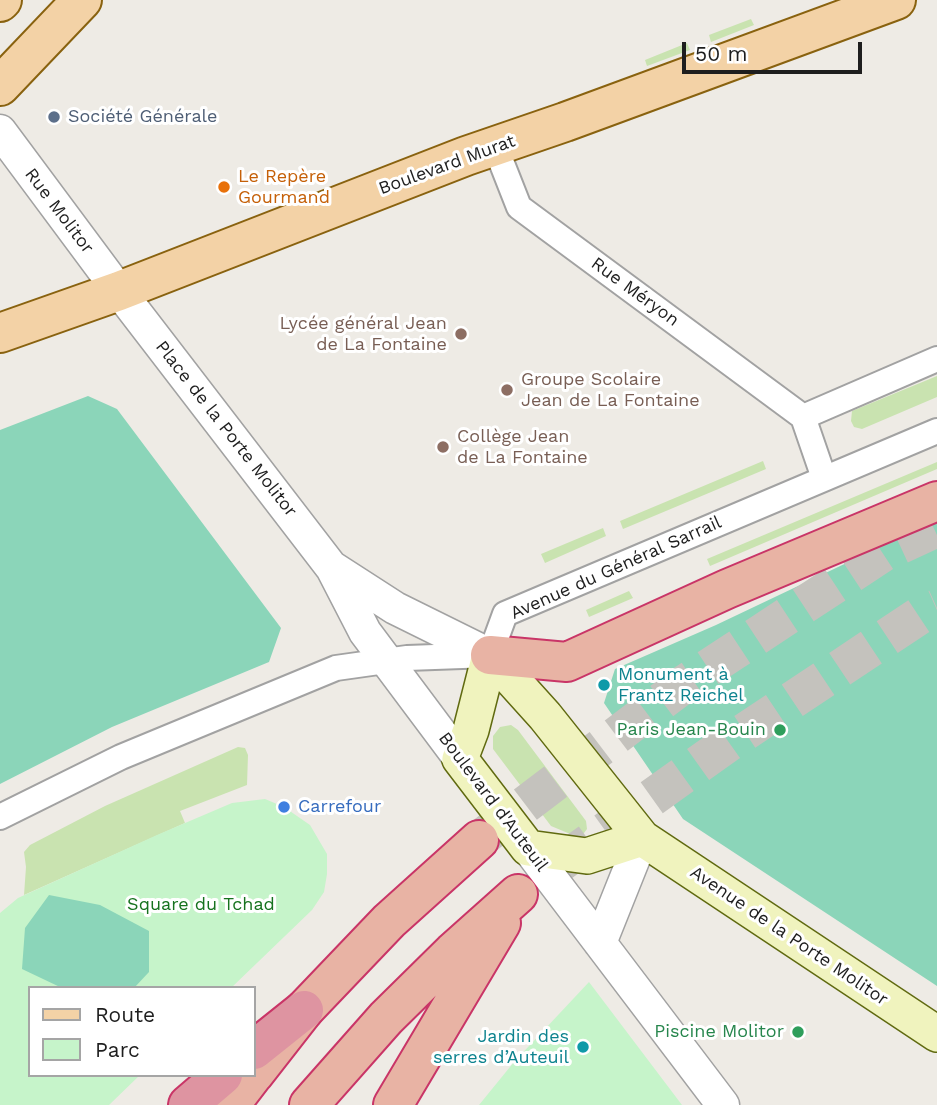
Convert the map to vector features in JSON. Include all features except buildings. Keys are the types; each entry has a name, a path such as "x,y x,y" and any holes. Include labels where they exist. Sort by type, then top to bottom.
{"highway":[{"path":"490,654 567,662 727,589 937,501"},
{"path":"256,1071 304,1010 389,921 479,840"},
{"path":"309,1105 386,1018 453,952 518,894 393,1105"},
{"path":"256,1048 304,1010"},
{"path":"188,1105 220,1077"},
{"path":"230,1105 251,1077"}],"main road":[{"path":"0,86 82,0"},
{"name":"Boulevard Murat","path":"0,333 119,291 495,146 896,0"},
{"path":"460,759 471,730 490,654"},
{"path":"490,654 545,716 642,838 587,856 528,848"},
{"name":"Boulevard d'Auteuil","path":"460,759 528,848"},
{"name":"Avenue de la Porte Molitor","path":"642,838 937,1034"}],"street":[{"name":"Rue Molitor","path":"0,131 119,291"},
{"name":"Rue Méryon","path":"495,146 519,207 803,417"},
{"name":"Place de la Porte Molitor","path":"119,291 332,568 365,632 385,661"},
{"path":"824,478 803,417 937,359"},
{"name":"Avenue du Général Sarrail","path":"490,654 505,614 937,431"},
{"name":"Place de la Porte Molitor","path":"332,568 395,608 490,654"},
{"path":"0,817 121,757 336,668 385,661 490,654"},
{"name":"Boulevard d'Auteuil","path":"385,661 460,759"},
{"path":"600,943 642,838"},
{"name":"Boulevard d'Auteuil","path":"528,848 723,1105"}],"green space":[{"path":"751,19 754,25 711,42 709,35"},
{"path":"687,43 690,50 647,66 645,60"},
{"path":"937,376 937,397 862,429 854,427 851,421 852,411"},
{"path":"88,396 117,409 281,628 269,662 112,727 0,784 0,430"},
{"path":"763,461 766,469 623,529 620,521"},
{"path":"937,462 937,469 710,566 707,559"},
{"name":"Paris Jean-Bouin","path":"937,520 937,986 683,819 604,703 615,669 716,625"},
{"path":"603,528 606,536 545,563 541,554"},
{"path":"629,591 633,598 589,617 586,610"},
{"path":"511,725 518,730 586,821 587,829 584,833 575,836 551,826 493,749 493,736 500,727"},
{"path":"238,747 245,748 248,755 247,785 180,811 185,823 24,895 24,852 30,845 105,806"},
{"name":"Square du Tchad","path":"265,799 284,807 310,825 327,854 324,892 312,910 233,986 28,986 28,1077 138,1077 109,1105 0,1105 0,913 18,898 232,803"},
{"path":"49,895 100,905 149,931 149,972 136,986 58,986 22,969 25,928"},
{"name":"Jardin des serres d’Auteuil","path":"589,982 682,1105 479,1105 514,1062"}],"tunnel":[{"path":"480,839 687,682 883,553 937,528"},
{"path":"559,864 731,741 919,616 937,608"}],"place":[{"name":"Société Générale","path":"54,117"},
{"name":"Le Repère Gourmand","path":"224,187"},
{"name":"Lycée général Jean de La Fontaine","path":"461,334"},
{"name":"Groupe Scolaire Jean de La Fontaine","path":"507,390"},
{"name":"Collège Jean de La Fontaine","path":"443,447"},
{"name":"Monument à Frantz Reichel","path":"604,685"},
{"name":"Paris Jean-Bouin","path":"780,730"},
{"name":"Carrefour","path":"284,807"},
{"name":"Piscine Molitor","path":"798,1032"},
{"name":"Jardin des serres d’Auteuil","path":"583,1047"}]}
